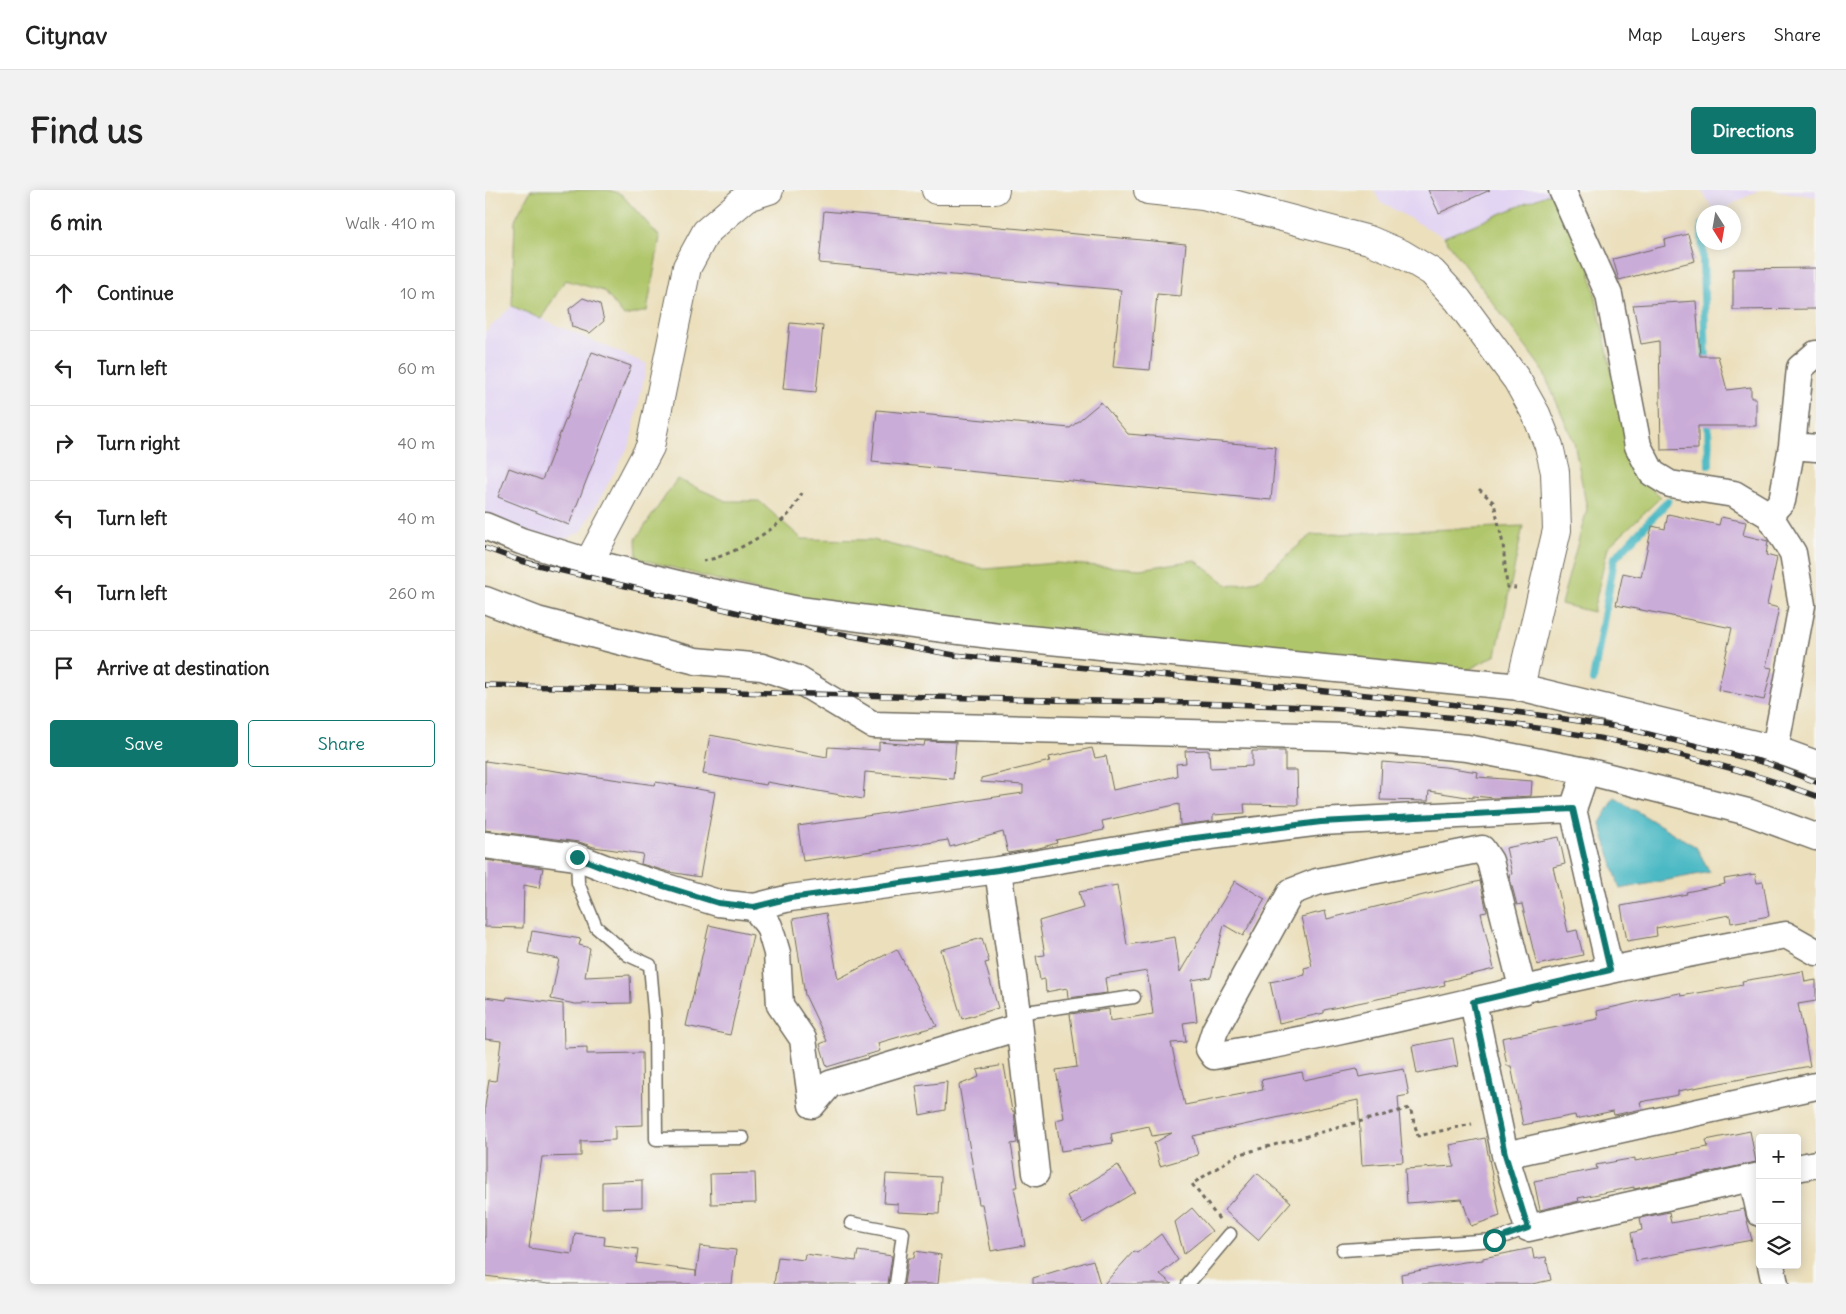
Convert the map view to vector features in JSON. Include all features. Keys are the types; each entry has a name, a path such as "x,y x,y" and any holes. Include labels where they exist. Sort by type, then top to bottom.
{"street":[{"path":"589,562 650,448 687,267 707,232 747,197 769,190"},
{"path":"936,190 995,190"},
{"path":"1148,190 1204,193 1369,240 1402,254 1432,272 1458,300 1517,380 1536,414 1549,446 1555,472 1557,530 1520,687"},
{"path":"1562,190 1609,295 1638,446 1652,473 1671,484 1734,494 1769,515 1793,553 1802,605 1775,749"},
{"path":"1769,515 1782,502 1804,447 1800,368 1816,354"},
{"path":"485,526 521,541 589,562 711,592 808,611 998,636 1520,687 1775,749 1816,764"},
{"path":"485,600 537,620 696,661 761,667 795,678 873,725 1345,737 1467,748 1586,771 1748,812 1816,837"},
{"path":"1586,771 1573,809 1610,970"},
{"path":"485,845 577,857 605,868 718,903 754,907 790,898 998,870 1171,841 1321,822 1573,809"},
{"path":"1523,991 1490,861 1482,849 1317,882 1291,892 1215,1030 1209,1049 1214,1056 1303,1041 1523,991 1610,970 1786,935 1816,952"},
{"path":"998,870 1036,1173"},
{"path":"754,907 769,926 777,953 780,1005 803,1039 812,1105 830,1084 1018,1020"},
{"path":"1473,1002 1505,1154 1528,1228 1756,1177"},
{"path":"1505,1154 1816,1086"},
{"path":"1801,1167 1816,1164"},
{"path":"1772,1269 1775,1284"}],"lane":[{"path":"577,857 578,882 596,927 628,955 650,965 655,1022 656,1139 743,1138"},
{"path":"1018,1020 1134,997"},
{"path":"851,1223 903,1233 896,1284"},
{"path":"1343,1250 1494,1240 1528,1228"},
{"path":"1187,1284 1230,1234"}],"path":[{"path":"1479,489 1494,503 1503,544 1507,586 1520,589"},
{"path":"754,539 788,515 802,493"},
{"path":"1230,1234 1192,1184 1237,1155 1410,1108 1418,1136 1497,1118"}],"shaded area":[{"path":"1374,190 1549,190 1551,193 1444,237 1380,202"},
{"path":"1701,190 1759,190 1731,205 1711,205"},
{"path":"1774,190 1816,190 1816,197"},
{"path":"512,306 647,364 630,444 582,531 554,544 485,516 485,332"}],"green space":[{"path":"531,190 609,190 621,194 660,237 647,311 624,316 604,291 565,280 541,319 512,306 515,220"},
{"path":"1551,193 1588,261 1633,471 1661,497 1608,547 1593,612 1561,604 1587,509 1574,442 1542,369 1444,237"},
{"path":"677,479 726,501 759,501 802,539 873,540 985,569 1055,563 1141,569 1195,560 1229,586 1257,581 1311,535 1523,526 1496,655 1466,671 1004,627 794,601 637,558 636,539"}],"water":[{"path":"1615,798 1696,847 1710,872 1620,889 1600,823"}],"building":[{"path":"1428,190 1490,190 1439,213"},
{"path":"824,211 1186,244 1181,296 1157,294 1150,370 1113,367 1121,290 819,263"},
{"path":"1688,234 1695,261 1619,280 1613,259 1665,246 1664,240"},
{"path":"1816,268 1816,309 1733,310 1733,269"},
{"path":"583,298 600,304 604,321 590,333 572,327 569,309"},
{"path":"1696,301 1700,356 1718,356 1727,390 1751,387 1751,398 1756,398 1756,426 1698,426 1698,449 1661,450 1659,341 1641,344 1633,305"},
{"path":"790,323 823,326 816,392 783,389"},
{"path":"592,352 631,366 569,525 498,497 509,468 542,480"},
{"path":"1101,402 1128,434 1276,447 1271,500 872,462 877,410 1070,428"},
{"path":"1668,514 1719,525 1721,517 1746,522 1743,535 1768,541 1766,555 1777,558 1767,605 1779,608 1766,667 1772,668 1764,700 1718,690 1732,628 1616,605 1623,573 1641,577 1652,526 1665,529"},
{"path":"710,735 827,757 828,747 879,750 879,742 924,746 925,741 956,742 953,779 865,772 863,799 767,782 766,785 703,774"},
{"path":"1092,748 1095,758 1106,756 1113,790 1177,776 1176,764 1186,763 1185,751 1209,750 1210,768 1252,766 1252,751 1285,751 1285,770 1297,770 1298,805 1244,804 1245,813 1213,815 1213,821 1180,825 1179,804 1102,821 1104,830 1056,840 1057,843 1039,848 1008,853 1003,832 950,847 948,840 803,861 798,826 1023,793 1023,785 981,782 981,778 1050,761 1049,757"},
{"path":"485,761 655,785 656,782 715,792 700,877 669,872 641,864 643,854 594,847 579,842 485,830"},
{"path":"1382,762 1445,767 1478,772 1477,777 1532,781 1531,796 1494,798 1473,796 1473,798 1429,791 1428,801 1380,800"},
{"path":"1559,837 1565,864 1553,867 1568,932 1577,930 1583,955 1537,965 1522,904 1517,905 1509,875 1512,874 1506,848"},
{"path":"485,860 543,868 539,888 524,885 523,928 485,927"},
{"path":"1755,874 1757,883 1763,882 1769,916 1731,923 1730,915 1656,928 1657,936 1627,941 1621,906 1687,894 1686,892 1725,884 1724,879"},
{"path":"1235,881 1265,899 1243,936 1224,925 1211,977 1192,980 1197,1021 1183,1023 1186,1042 1171,1043 1185,1105 1263,1090 1261,1080 1302,1072 1304,1080 1357,1069 1359,1077 1404,1069 1409,1095 1398,1097 1403,1162 1362,1165 1358,1100 1193,1136 1198,1155 1160,1166 1154,1143 1172,1133 1152,1136 1149,1126 1111,1134 1113,1143 1061,1151 1056,1120 1064,1118 1056,1070 1077,1067 1070,1014 1109,1009 1110,1021 1153,1014 1147,971 1105,978 1107,993 1068,998 1067,988 1046,992 1045,979 1040,980 1036,956 1045,955 1039,921 1083,908 1079,892 1117,885 1127,945 1175,937 1180,972"},
{"path":"1480,881 1487,912 1481,913 1494,969 1444,981 1445,985 1324,1010 1324,1013 1279,1023 1270,982 1305,975 1304,968 1312,966 1301,917 1325,911 1327,919"},
{"path":"826,913 838,979 897,949 937,1026 878,1043 880,1051 827,1067 820,1044 827,1041 805,995 793,919"},
{"path":"709,925 753,935 730,1035 686,1026"},
{"path":"532,931 581,939 579,945 590,948 585,977 630,975 631,1003 575,1004 551,999 559,959 528,953"},
{"path":"982,938 989,962 985,963 998,1008 962,1019 941,950"},
{"path":"1803,971 1805,982 1816,980 1816,1001 1798,1004 1810,1066 1678,1091 1678,1095 1640,1102 1642,1109 1614,1115 1613,1111 1576,1119 1575,1115 1523,1125 1511,1066 1507,1066 1502,1038 1598,1019 1597,1011 1644,1000 1680,993 1681,996 1743,985 1742,981"},
{"path":"485,997 506,1000 507,997 563,1004 564,1048 587,1047 587,1054 642,1053 643,1125 615,1126 615,1140 581,1141 581,1156 542,1157 529,1248 572,1254 575,1233 605,1237 604,1245 638,1249 636,1263 696,1271 696,1276 700,1246 736,1250 732,1284 548,1284 485,1276 485,1106 489,1080 496,1081 501,1041 485,1039"},
{"path":"1453,1038 1458,1066 1417,1074 1412,1046"},
{"path":"1004,1065 1012,1111 1014,1111 1017,1143 1011,1144 1018,1187 1014,1187 1025,1245 991,1251 982,1204 979,1204 959,1085 979,1077 977,1070"},
{"path":"947,1082 945,1110 920,1115 916,1086"},
{"path":"1750,1131 1756,1162 1634,1189 1634,1187 1578,1198 1579,1201 1540,1210 1534,1181 1597,1169 1596,1165 1635,1158 1635,1161 1708,1147 1706,1140"},
{"path":"1485,1138 1500,1216 1471,1226 1462,1199 1407,1203 1405,1169 1454,1166 1450,1145"},
{"path":"1118,1165 1135,1192 1083,1223 1067,1196"},
{"path":"755,1173 756,1203 711,1204 710,1174"},
{"path":"1257,1173 1291,1202 1258,1240 1224,1210"},
{"path":"886,1174 941,1177 939,1214 898,1212 898,1204 884,1203"},
{"path":"642,1180 642,1207 602,1208 602,1182"},
{"path":"1192,1208 1212,1231 1184,1254 1175,1222"},
{"path":"1744,1209 1752,1240 1636,1261 1631,1233 1642,1230 1640,1218 1669,1212 1671,1223"},
{"path":"1161,1234 1178,1260 1160,1274 1172,1284 1104,1284 1134,1251 1137,1253"},
{"path":"1532,1248 1534,1259 1546,1257 1551,1280 1532,1284 1402,1284 1401,1274 1483,1260 1483,1258"},
{"path":"858,1251 892,1256 888,1284 774,1284 778,1257 804,1260 805,1254 856,1261"},
{"path":"915,1251 941,1255 938,1284 904,1284 908,1258 914,1258"},
{"path":"1093,1260 1100,1284 1033,1284 1033,1278"}],"waterway":[{"path":"1703,250 1706,366"},
{"path":"1708,417 1709,465"},
{"path":"1593,680 1614,559 1668,501"}],"railway":[{"path":"485,548 521,561 777,622 954,655 1408,699 1539,715 1624,728 1766,763 1816,782"},
{"path":"485,685 1244,704 1438,716 1534,727 1630,744 1724,766 1816,796"}],"route":[{"path":"577,857 605,868 718,903 754,907 790,898 998,870 1171,841 1321,822 1573,809 1610,970 1473,1002 1505,1154 1528,1228 1494,1240"}]}
